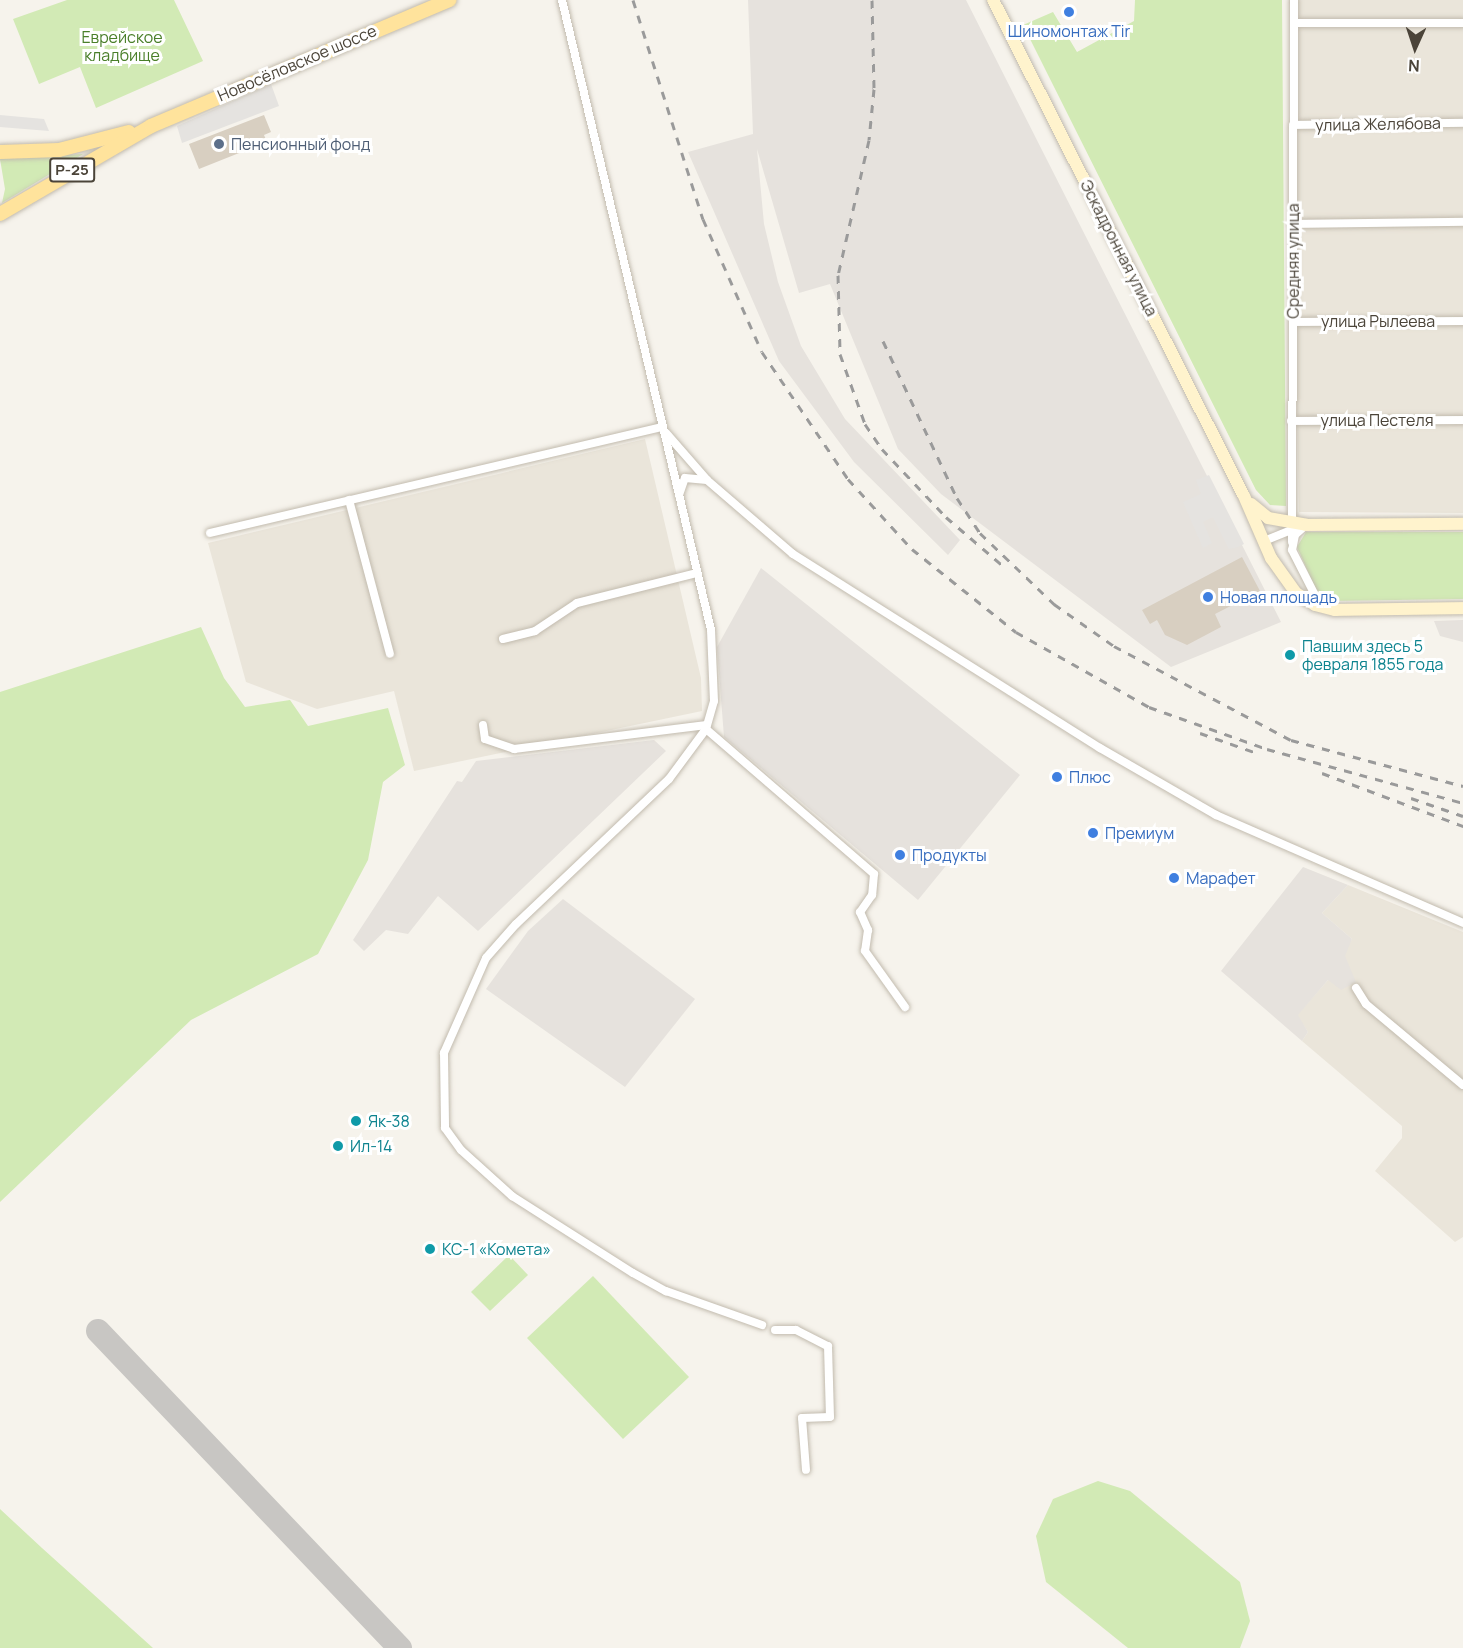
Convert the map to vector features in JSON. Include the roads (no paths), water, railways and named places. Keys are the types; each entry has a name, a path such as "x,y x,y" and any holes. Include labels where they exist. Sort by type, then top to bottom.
{"main road":[{"name":"Новосёловское шоссе","path":"0,214 146,128 450,0"},
{"name":"Эскадронная улица","path":"993,0 1244,496 1264,541 1296,593 1321,607"},
{"name":"Новосёловское шоссе","path":"0,152 59,150 146,128"},
{"path":"1244,496 1259,513 1291,526 1463,524"},
{"path":"1321,607 1463,608"}],"street":[{"path":"562,0 678,500 711,630 714,701 707,727 669,778 486,958 447,1041 443,1106 445,1128 461,1150 512,1196 666,1291 762,1325"},
{"name":"Средняя улица","path":"1294,0 1291,526 1292,542 1321,607"},
{"path":"1294,23 1463,23"},
{"name":"улица Желябова","path":"1293,124 1463,123"},
{"path":"1292,224 1463,222"},
{"name":"улица Рылеева","path":"1293,322 1463,321"},
{"name":"улица Пестеля","path":"1291,421 1463,420"},
{"path":"662,427 707,480 793,554 869,605 1208,811 1463,923"},
{"path":"210,533 662,427"},
{"path":"678,500 685,478 707,480"},
{"path":"349,500 390,654"},
{"path":"1292,542 1305,525"},
{"path":"1264,541 1291,526"},
{"path":"502,639 535,631 578,603 696,573"},
{"path":"483,725 485,739 514,749 707,727 864,861 874,874 873,895 860,912 868,930 865,951 905,1007"},
{"path":"1356,988 1366,1005 1463,1085"},
{"path":"775,1330 796,1330 828,1346 830,1417 802,1418 806,1470"}],"railway":[{"path":"633,0 703,219 762,352 848,479 912,549 1016,632 1149,707 1267,749 1463,803"},
{"path":"872,0 874,89 869,140 838,275 840,354 865,424 882,449 946,517 1002,565"},
{"path":"883,341 957,498 980,533 1054,604 1114,646 1291,740 1463,786"},
{"path":"1200,733 1257,753"},
{"path":"1322,773 1463,826"},
{"path":"1411,798 1463,816"}],"place":[{"name":"Шиномонтаж Tir","path":"1069,12"},
{"name":"Пенсионный фонд","path":"219,144"},
{"name":"Новая площадь","path":"1208,597"},
{"name":"Павшим здесь 5 февраля 1855 года","path":"1290,655"},
{"name":"Плюс","path":"1057,777"},
{"name":"Премиум","path":"1093,833"},
{"name":"Продукты","path":"900,855"},
{"name":"Марафет","path":"1174,878"},
{"name":"Як-38","path":"356,1121"},
{"name":"Ил-14","path":"338,1146"},
{"name":"КС-1 «Комета»","path":"430,1249"}],"park label":[{"name":"Еврейское кладбище","path":"122,46"}]}
